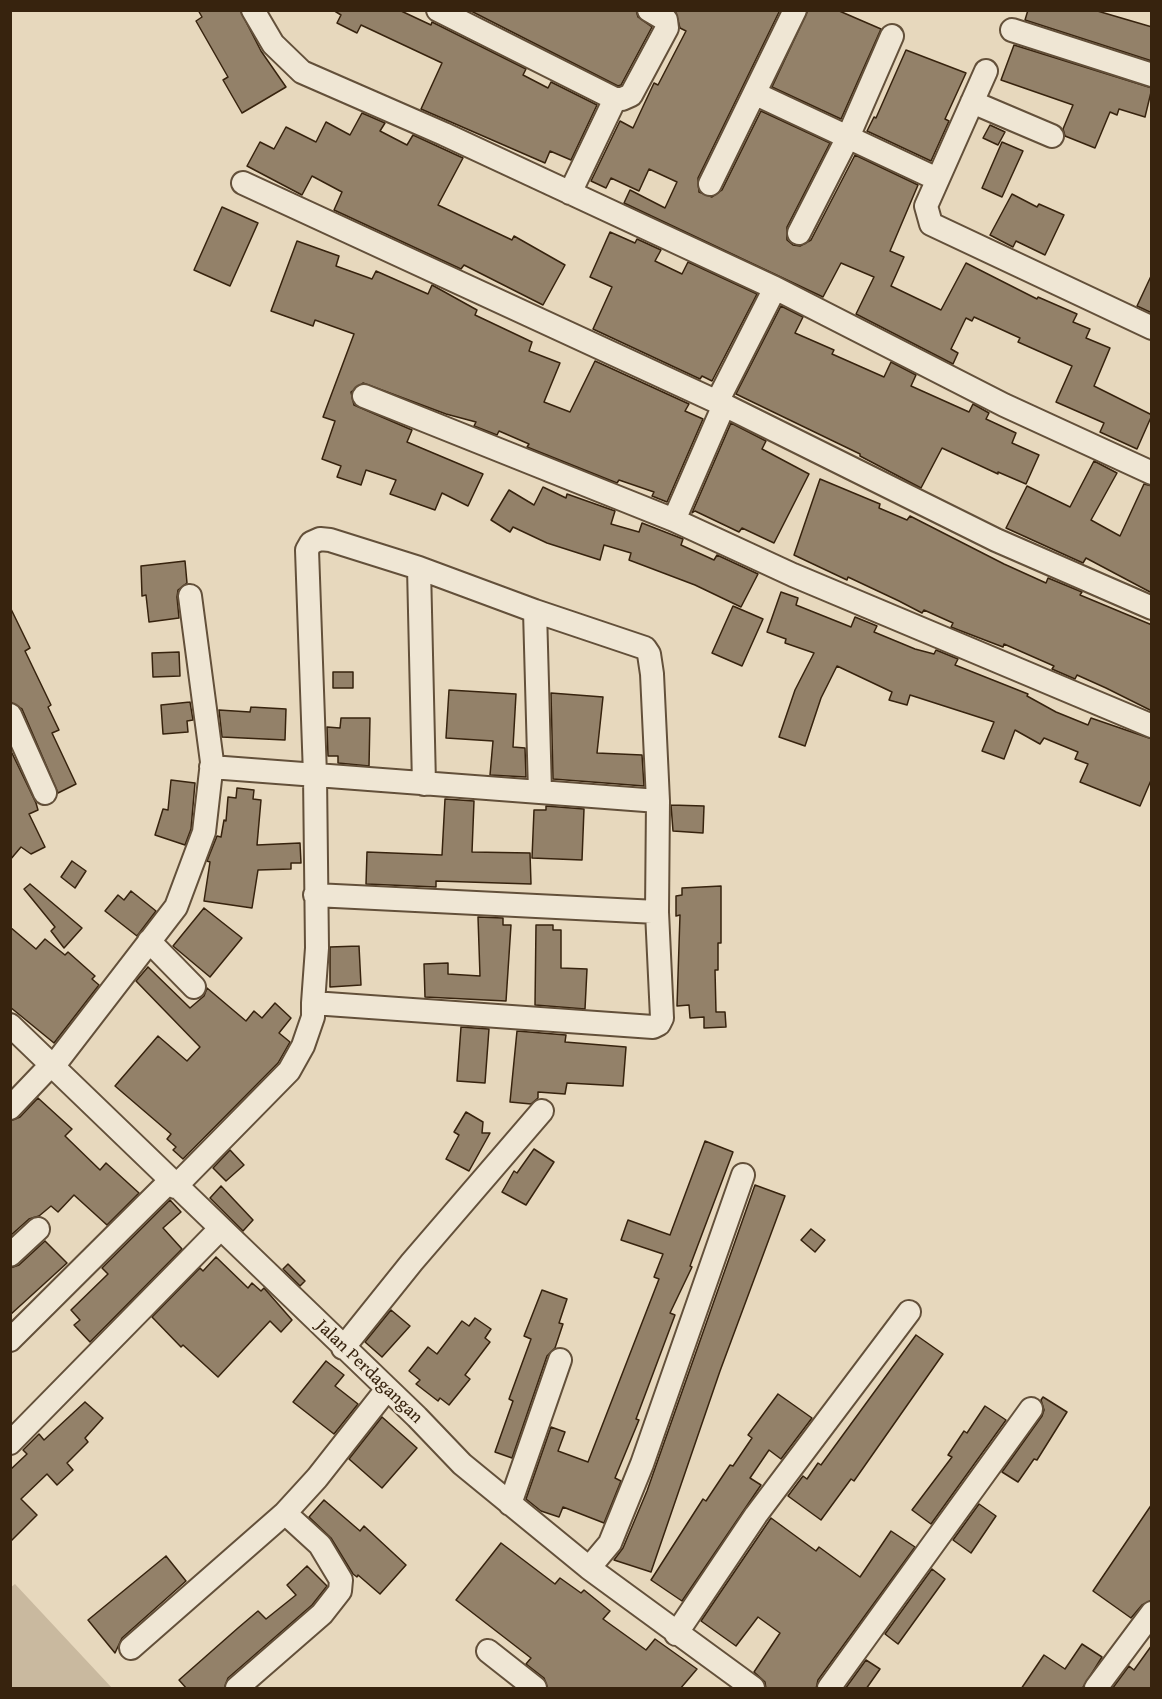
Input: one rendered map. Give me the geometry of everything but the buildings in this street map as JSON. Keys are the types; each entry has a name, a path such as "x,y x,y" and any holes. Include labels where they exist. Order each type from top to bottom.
{"street":[{"path":"254,10 273,44 302,72 775,288 1004,405 1152,473"},
{"path":"438,10 615,99 628,98 631,95 671,19"},
{"path":"649,10 666,20 671,19"},
{"path":"710,184 756,94 795,10"},
{"path":"1012,30 1152,75"},
{"path":"799,233 848,137 892,36"},
{"path":"986,71 926,206 928,218 935,226 1152,328"},
{"path":"756,94 937,179"},
{"path":"570,193 615,99"},
{"path":"972,102 1053,136"},
{"path":"243,183 721,403 996,540 1152,608"},
{"path":"674,520 721,403 775,288"},
{"path":"364,396 674,520 793,575 1152,726"},
{"path":"10,1340 289,1071 303,1046 313,1017 317,948 315,775 307,550 312,543 320,539 419,568 648,651 652,674 658,801 657,912 662,1017 656,1026 314,1003"},
{"path":"419,568 424,783"},
{"path":"10,1108 51,1067 176,907 204,832 211,767 190,596"},
{"path":"535,611 540,792"},
{"path":"10,715 45,793"},
{"path":"211,767 658,801"},
{"path":"315,895 657,912"},
{"path":"149,941 194,987"},
{"name":"Jalan Perdagangan","path":"10,1025 462,1464 589,1568 753,1689"},
{"path":"343,1348 412,1262 542,1111"},
{"path":"589,1568 610,1543 642,1464 743,1176"},
{"path":"10,1255 38,1229"},
{"path":"10,1443 220,1229"},
{"path":"676,1634 756,1515 909,1312"},
{"path":"510,1504 560,1360"},
{"path":"131,1648 285,1513 317,1478 387,1389"},
{"path":"829,1689 1030,1410"},
{"path":"237,1689 322,1614 340,1591 341,1580 320,1545 285,1513"},
{"path":"1096,1689 1152,1613"},
{"path":"488,1651 535,1689"}],"shaded area":[{"path":"15,1584 112,1688 11,1688 10,1588"}]}
